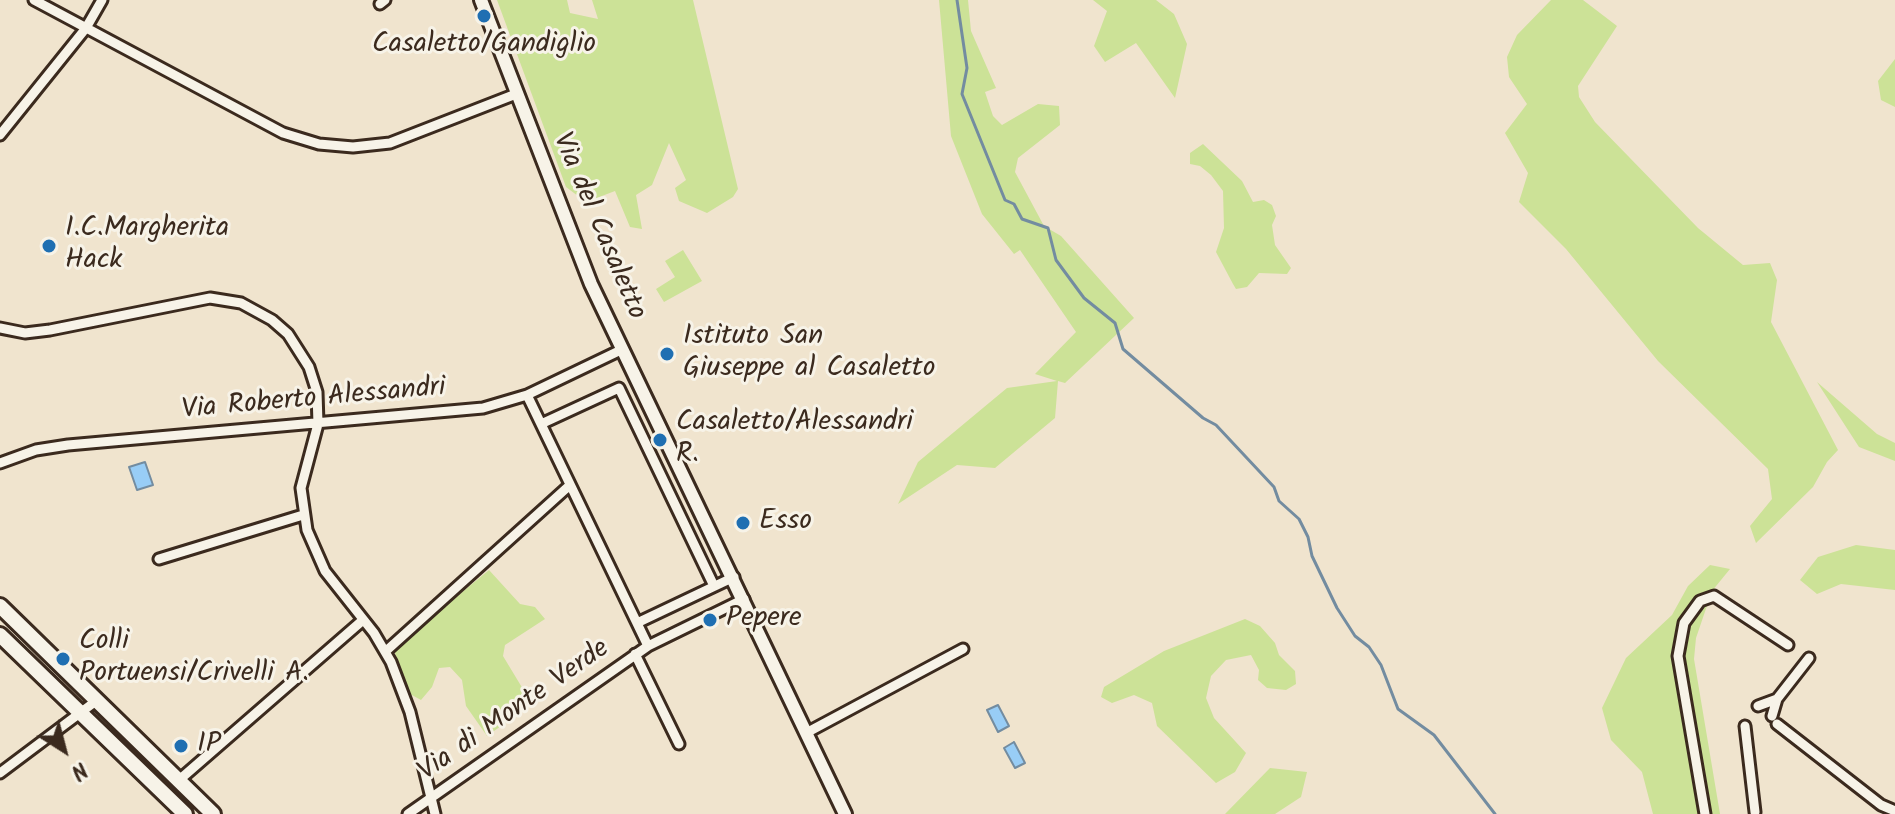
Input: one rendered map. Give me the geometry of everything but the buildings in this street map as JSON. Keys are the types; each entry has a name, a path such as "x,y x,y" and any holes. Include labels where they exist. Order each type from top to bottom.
{"main road":[{"path":"0,606 213,814"},
{"path":"0,635 185,814"}],"street":[{"path":"34,0 283,133 319,144 353,147 390,143 516,94"},
{"path":"0,135 86,28 102,0"},
{"name":"Via del Casaletto","path":"481,0 588,277 845,814"},
{"path":"0,328 41,332 194,299 235,301 272,320 294,342 315,384 318,424 302,481 303,515 317,558 386,651 410,712 435,814"},
{"name":"Via Roberto Alessandri","path":"0,463 36,450 68,445 483,408 527,395 623,349"},
{"path":"541,424 619,388 714,586"},
{"path":"527,395 648,646"},
{"path":"386,651 570,485"},
{"path":"159,559 303,515"},
{"path":"637,623 734,577"},
{"path":"1705,814 1678,656 1681,630 1700,601 1711,596 1720,598 1788,645"},
{"name":"Via di Monte Verde","path":"408,814 635,654 744,599"},
{"path":"178,781 363,620"},
{"path":"808,732 963,649"},
{"path":"635,654 679,744"},
{"path":"1758,706 1777,699 1809,658"},
{"path":"1777,699 1775,720 1884,807 1895,811"},
{"path":"0,773 82,715 96,701"},
{"path":"1745,726 1755,812"}],"green space":[{"path":"497,0 567,0 570,13 598,19 592,0 693,0 738,189 733,197 707,213 679,201 675,188 686,180 669,143 652,185 636,195 642,229 630,227 615,191 586,202 566,187"},
{"path":"939,0 968,0 971,31 996,88 985,92 993,116 1002,125 1038,104 1059,106 1060,125 1018,158 1015,172 1044,226 1061,236 1134,318 1065,383 1058,381 1055,418 995,468 957,465 898,504 918,462 1007,388 1057,381 1035,374 1076,332 1020,250 1014,254 982,214 951,136"},
{"path":"1093,0 1156,0 1174,14 1187,44 1175,98 1136,43 1105,62 1094,46 1107,11"},
{"path":"1551,0 1583,0 1617,26 1578,86 1579,97 1595,122 1698,228 1743,265 1770,263 1777,280 1771,322 1838,450 1813,487 1756,543 1750,526 1772,499 1768,469 1658,361 1566,249 1519,202 1528,173 1505,133 1527,104 1509,77 1507,57 1517,35"},
{"path":"1895,59 1895,107 1881,100 1878,81"},
{"path":"1203,144 1242,181 1253,202 1264,200 1272,205 1276,216 1272,225 1275,245 1291,268 1287,274 1259,273 1247,287 1236,289 1216,252 1224,228 1223,191 1200,166 1190,164 1190,153"},
{"path":"683,250 702,281 664,302 656,289 675,277 665,261"},
{"path":"1817,382 1877,434 1895,443 1895,461 1859,447"},
{"path":"1856,545 1895,550 1895,590 1841,584 1817,594 1800,580 1818,557"},
{"path":"1710,565 1730,569 1712,591 1696,638 1694,659 1720,814 1653,814 1642,772 1611,740 1602,708 1626,658 1672,615 1688,586"},
{"path":"489,570 520,604 535,607 545,619 505,645 503,656 532,704 487,736 466,706 462,680 450,667 439,668 432,687 421,700 410,694 395,653 398,645"},
{"path":"1245,619 1260,626 1275,643 1279,655 1295,671 1296,684 1286,690 1267,688 1258,680 1259,670 1251,655 1226,660 1211,676 1206,698 1214,718 1246,753 1235,772 1216,783 1157,726 1152,703 1134,695 1112,703 1101,697 1104,687 1164,651"},
{"path":"1270,768 1307,772 1301,797 1275,814 1225,814"}],"water":[{"path":"145,462 153,485 137,490 129,467"},
{"path":"998,705 1009,726 998,732 987,710"},
{"path":"1014,742 1025,763 1015,768 1004,748"}],"waterway":[{"path":"957,0 967,68 962,94 1005,200 1014,204 1022,219 1048,228 1056,260 1084,298 1115,323 1123,349 1203,418 1216,425 1274,487 1279,501 1299,519 1308,537 1312,556 1337,608 1355,636 1369,647 1381,665 1398,709 1434,735 1495,814"}],"place":[{"name":"Casaletto/Gandiglio","path":"484,16"},
{"name":"I.C.Margherita Hack","path":"49,246"},
{"name":"Istituto San Giuseppe al Casaletto","path":"667,354"},
{"name":"Casaletto/Alessandri R.","path":"660,440"},
{"name":"Esso","path":"743,523"},
{"name":"Pepere","path":"710,620"},
{"name":"Colli Portuensi/Crivelli A.","path":"63,659"},
{"name":"IP","path":"181,746"}]}
